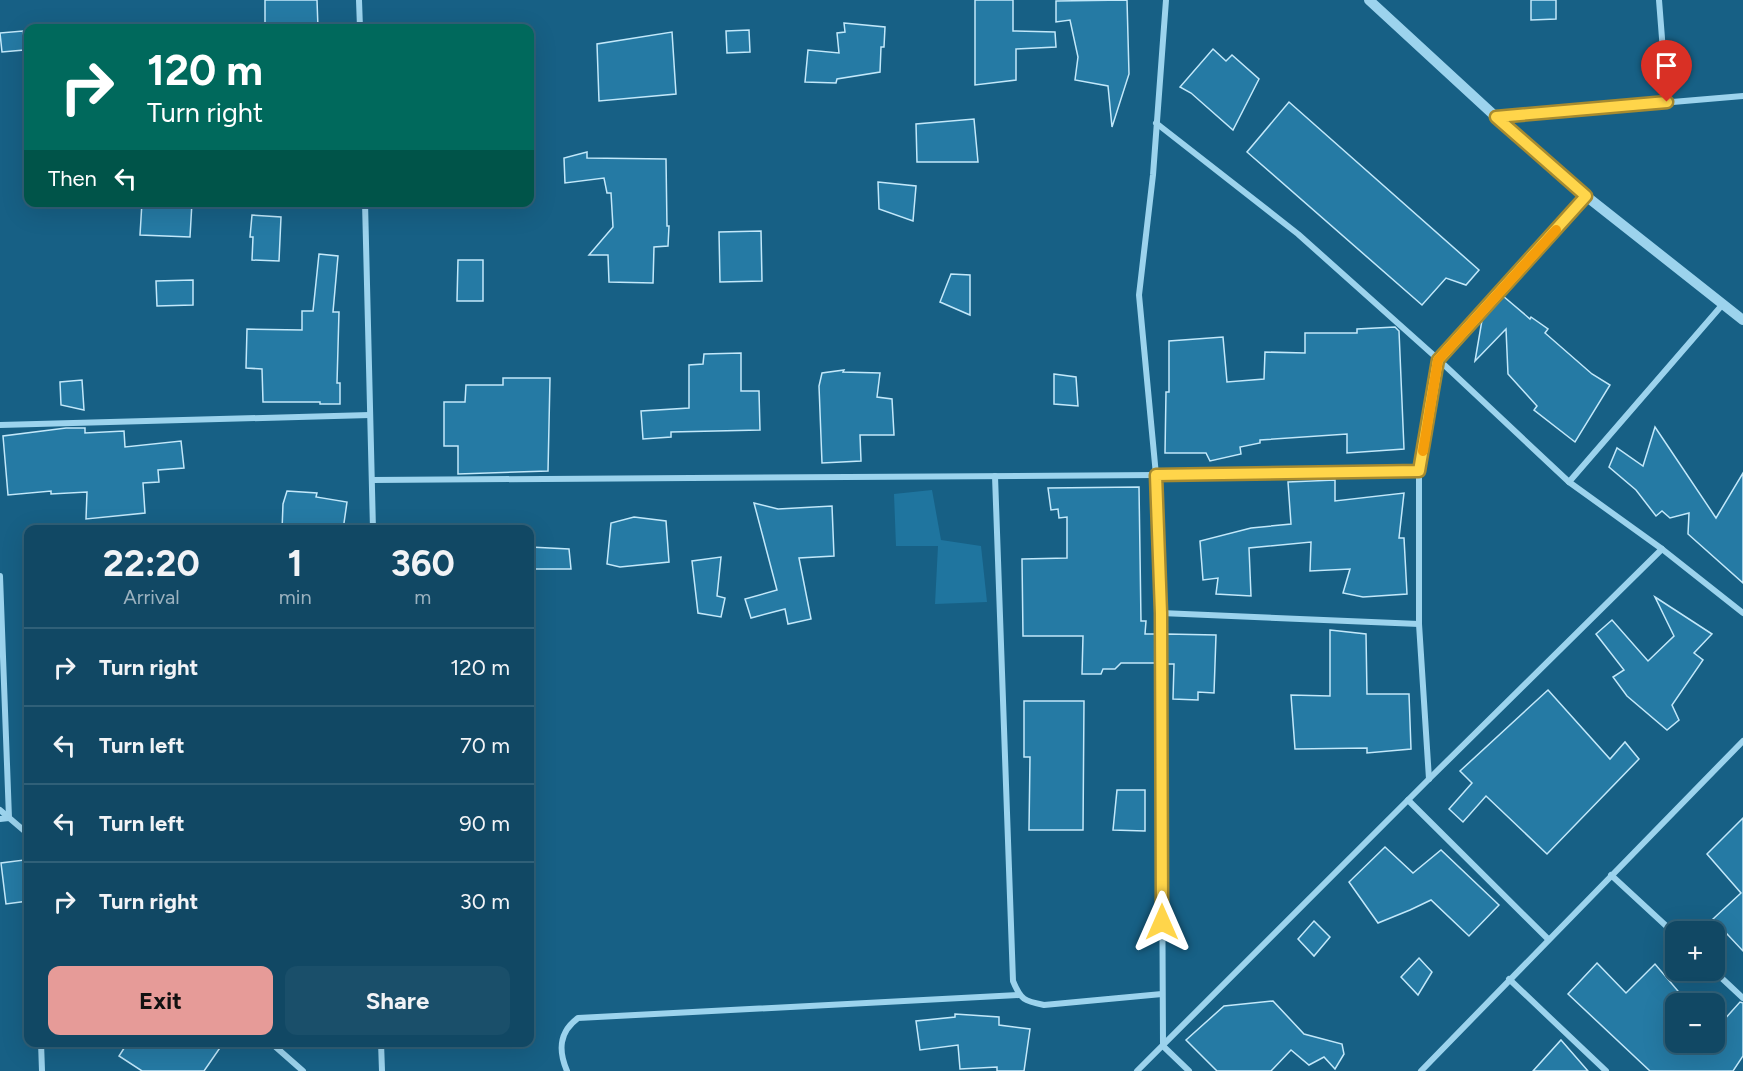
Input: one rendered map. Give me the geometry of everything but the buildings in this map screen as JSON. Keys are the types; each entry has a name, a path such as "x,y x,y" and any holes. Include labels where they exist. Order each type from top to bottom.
{"street":[{"path":"359,0 360,24"},
{"path":"1166,0 1153,175 1139,295 1156,475 1161,613 1163,1046 1189,1071"},
{"path":"1369,0 1586,196 1743,320"},
{"path":"1659,0 1667,102"},
{"path":"1496,117 1743,96"},
{"path":"1156,123 1298,234 1569,482 1662,549 1743,613"},
{"path":"1429,779 1419,624 1419,471 1438,360 1586,196"},
{"path":"364,207 373,525"},
{"path":"1569,482 1723,304"},
{"path":"0,425 370,415"},
{"path":"372,480 1419,471"},
{"path":"996,476 1013,981 1019,995 1028,1002 1044,1005 1162,994"},
{"path":"1137,1071 1662,549"},
{"path":"0,576 9,818"},
{"path":"1161,613 1419,624"},
{"path":"1421,1071 1743,741"},
{"path":"1408,800 1548,939"},
{"path":"0,810 24,831"},
{"path":"0,819 9,818"},
{"path":"1611,875 1665,925"},
{"path":"1509,979 1606,1071"},
{"path":"1724,981 1743,999"},
{"path":"567,1071 561,1057 562,1042 568,1025 578,1018 1019,995"},
{"path":"41,1047 42,1071"},
{"path":"276,1047 303,1071"},
{"path":"381,1047 382,1071"}],"shaded area":[{"path":"932,490 941,540 981,546 987,602 935,604 938,546 896,546 894,494"}],"slow traffic":[{"path":"1423,451 1438,360 1556,230"}],"route":[{"path":"1162,922 1161,613 1156,475 1419,471 1438,360 1586,196 1496,117 1667,102"}]}
